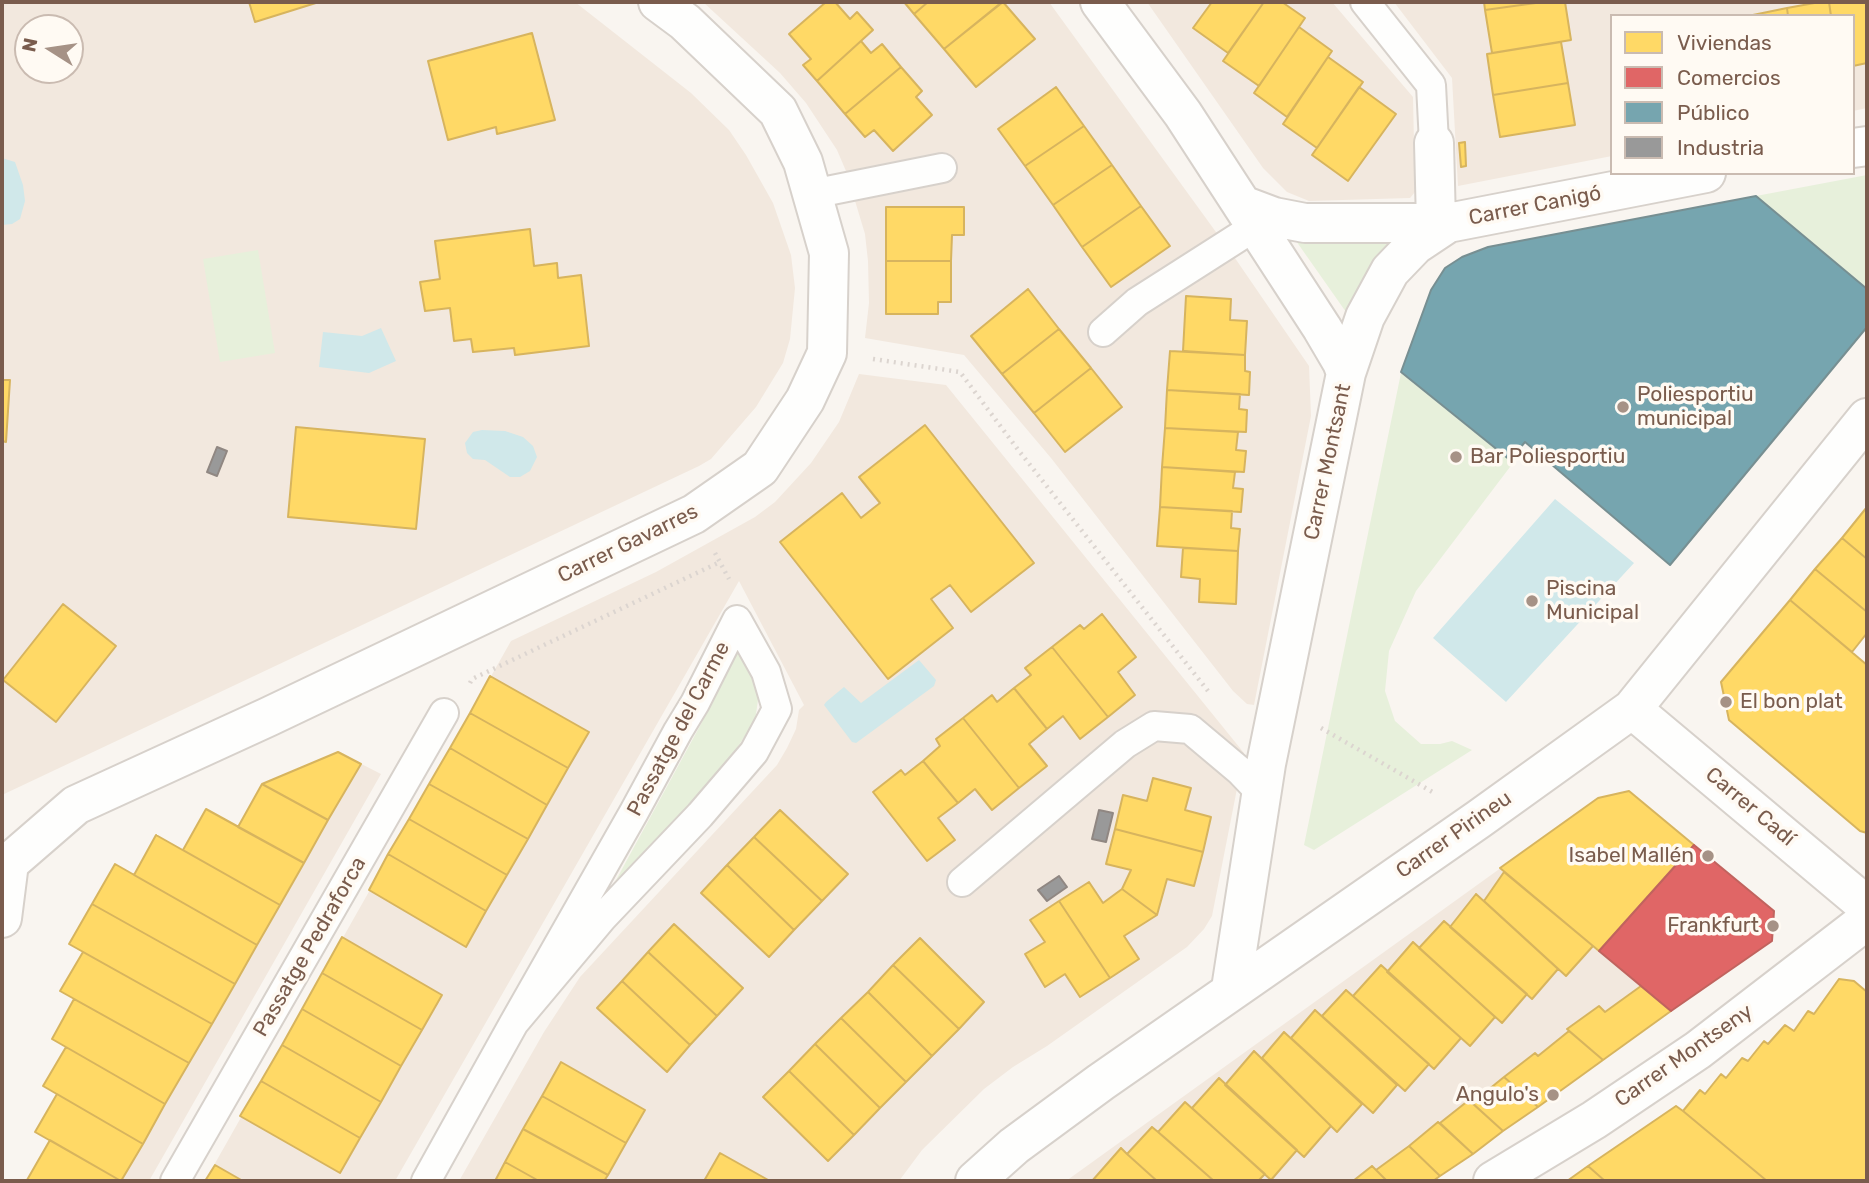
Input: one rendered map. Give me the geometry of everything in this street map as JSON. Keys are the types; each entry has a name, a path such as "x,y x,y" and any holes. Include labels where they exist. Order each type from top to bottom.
{"street":[{"name":"Carrer Gavarres","path":"5,863 76,805 268,717 694,514 761,468 805,400 827,352 829,253 803,162 778,111 685,22 658,2"},
{"name":"Carrer Montsant","path":"1100,2 1183,114 1322,328 1346,373 1261,793 1231,989"},
{"path":"1434,143 1442,223"},
{"name":"Carrer Canigó","path":"1249,215 1305,223 1442,223 1695,175"},
{"name":"Carrer Canigó","path":"1346,373 1365,317 1390,271 1415,245 1442,223"},
{"name":"Carrer Pirineu","path":"975,1181 1014,1146 1231,989 1479,819 1632,709 1867,418"},
{"name":"Carrer Cadí","path":"1632,709 1867,906"},
{"path":"2,918 5,863"},
{"name":"Carrer Montseny","path":"1493,1181 1594,1120 1698,1050 1867,920"}],"lane":[{"path":"1365,2 1431,85 1434,143"},
{"path":"812,194 942,169"},
{"path":"1103,332 1137,302 1249,215"},
{"name":"Passatge del Carme","path":"514,1023 603,917 700,815 754,752 776,709 766,671 737,620"},
{"name":"Passatge del Carme","path":"426,1181 695,703 737,620"},
{"name":"Passatge Pedraforca","path":"175,1181 444,713"},
{"path":"962,882 1125,744 1154,726 1190,729 1240,771 1261,793"}],"path":[{"path":"827,352 960,372 1215,699"},
{"path":"694,514 737,592 737,620"},
{"path":"444,713 472,679 720,562"},
{"path":"1321,728 1479,819"}],"shaded area":[{"path":"2,2 575,2 691,93 729,130 773,203 791,255 795,288 790,339 783,363 756,407 711,459 2,795"},
{"path":"703,2 1049,2 1237,261 1309,366 1311,416 1254,705 1247,704 1233,691 1051,458 964,355 865,338 869,303 865,234 837,150 806,103 780,73"},
{"path":"1147,2 1332,2 1413,97 1415,192 1410,198 1309,201 1287,192 1263,168"},
{"path":"1394,2 1867,2 1867,108 1855,111 1855,14 1610,14 1610,156 1458,186 1452,78"},
{"path":"859,374 946,385 1244,753 1212,916 1204,929 1187,947 984,1089 922,1150 899,1181 459,1181 544,1032 580,977 777,765 796,729 799,710 804,705 739,581 395,1181 205,1181 511,641 656,572 755,517 775,502 811,463 839,422"},
{"path":"338,752 381,774 149,1181 27,1180 50,1141 57,1095 43,1086 66,1047 52,1039 74,999 60,991 83,952 69,944 115,864 134,875 156,835 183,850 206,809 238,827 262,784"},
{"path":"1629,791 1774,911 1772,941 1671,1011 1641,986 1605,1012 1599,1006 1538,1056 1535,1053 1472,1103 1469,1100 1376,1170 1372,1166 1353,1181 1066,1181 1598,798"}],"green space":[{"path":"1867,175 1867,289 1756,196"},
{"path":"1294,238 1400,238 1365,281 1346,312"},
{"path":"258,250 275,353 220,362 203,259"},
{"path":"1401,373 1513,463 1416,591 1389,651 1385,691 1395,721 1421,744 1452,741 1472,750 1314,850 1304,845"},
{"path":"738,650 759,693 755,721 733,754 688,806 615,882 701,724"}],"water":[{"path":"2,158 15,162 25,201 20,219 12,224 2,225"},
{"path":"381,328 396,361 369,373 319,367 323,332 362,336"},
{"path":"505,431 523,437 533,446 537,457 530,471 520,477 510,477 485,460 473,459 467,453 465,443 473,432"},
{"name":"Piscina Municipal","path":"1555,499 1634,563 1506,702 1433,638"},
{"path":"919,660 936,680 934,686 856,743 852,742 824,705 826,702 844,687 861,703"}],"building: Viviendas":[{"path":"249,2 319,2 255,22"},
{"path":"826,2 835,2 850,19 857,12 873,30 817,81 803,65 811,59 789,34"},
{"path":"904,2 928,2 914,14"},
{"path":"928,2 1002,2 944,49 914,14"},
{"path":"1003,2 1035,39 976,87 944,49"},
{"path":"1212,2 1264,2 1228,53 1193,28"},
{"path":"1264,2 1282,2 1305,18 1259,86 1223,61"},
{"path":"1484,2 1543,2 1485,10"},
{"path":"1543,2 1565,2 1571,40 1492,53 1485,10"},
{"path":"1829,2 1831,14 1788,14 1787,8"},
{"path":"1829,2 1867,2 1867,63 1855,66 1855,14 1831,14"},
{"path":"1787,8 1788,14 1758,14"},
{"path":"1299,27 1332,51 1287,117 1254,93"},
{"path":"532,33 555,120 497,134 496,127 448,140 428,61"},
{"path":"861,41 871,53 882,44 901,67 845,114 817,81"},
{"path":"1561,42 1568,83 1493,95 1487,54"},
{"path":"1328,57 1363,82 1317,148 1283,124"},
{"path":"901,67 922,91 916,97 932,115 893,151 874,130 865,137 845,114"},
{"path":"1568,83 1575,125 1500,137 1493,95"},
{"path":"1056,87 1084,126 1025,166 998,129"},
{"path":"1359,87 1396,114 1348,181 1312,155"},
{"path":"1084,126 1112,165 1053,205 1025,166"},
{"path":"1465,142 1466,166 1461,167 1459,143"},
{"path":"1112,165 1141,206 1082,247 1053,205"},
{"path":"1141,206 1170,246 1111,287 1082,247"},
{"path":"886,207 964,207 964,235 952,235 951,261 886,261"},
{"path":"530,229 534,266 557,263 558,278 581,275 589,346 515,355 514,348 473,352 471,339 454,341 450,308 425,311 420,282 440,279 435,241"},
{"path":"886,261 951,261 951,302 938,302 938,314 886,314"},
{"path":"1028,289 1059,329 1002,374 971,336"},
{"path":"1186,296 1231,299 1230,320 1247,321 1245,355 1183,351"},
{"path":"1059,329 1091,368 1034,413 1002,374"},
{"path":"1170,351 1245,355 1245,371 1250,372 1249,395 1167,390"},
{"path":"1091,368 1122,407 1065,452 1034,413"},
{"path":"2,380 10,380 6,442 2,441"},
{"path":"1167,390 1240,394 1239,409 1247,410 1246,432 1165,428"},
{"path":"925,425 1034,563 971,612 950,585 931,599 953,628 888,679 780,542 842,493 861,518 880,503 859,477"},
{"path":"296,427 425,439 416,529 288,517"},
{"path":"1165,428 1238,432 1236,450 1246,451 1244,472 1162,467"},
{"path":"1162,467 1235,472 1233,488 1243,489 1241,512 1160,507"},
{"path":"1160,507 1232,511 1231,528 1240,529 1238,551 1157,546"},
{"path":"1867,507 1867,559 1842,538"},
{"path":"1842,538 1867,559 1867,612 1815,569"},
{"path":"1183,548 1238,551 1236,604 1199,602 1200,579 1181,577"},
{"path":"1815,569 1867,612 1867,633 1852,652 1790,600"},
{"path":"1790,600 1867,665 1867,833 1860,831 1729,720 1721,682"},
{"path":"63,604 116,646 56,722 3,680"},
{"path":"1102,614 1136,657 1118,672 1135,695 1108,717 1052,647 1080,625 1084,629"},
{"path":"1052,647 1108,717 1080,739 1063,716 1047,729 1014,688 1031,675 1025,668"},
{"path":"490,676 589,732 568,768 470,713"},
{"path":"1014,688 1047,729 1029,744 1047,766 1019,788 963,718 992,695 997,702"},
{"path":"470,713 568,768 547,805 450,748"},
{"path":"963,718 1019,788 992,810 975,789 958,803 923,761 940,746 936,739"},
{"path":"450,748 547,805 528,839 429,784"},
{"path":"338,752 361,764 328,820 262,784"},
{"path":"923,761 958,803 938,818 955,840 927,861 873,792 901,770 905,775"},
{"path":"1153,778 1191,788 1185,810 1211,817 1203,852 1115,829 1123,795 1147,801"},
{"path":"262,784 328,820 304,863 238,827"},
{"path":"429,784 528,839 507,875 409,819"},
{"path":"1629,791 1694,845 1599,951 1500,868 1598,798"},
{"path":"206,809 304,863 280,905 183,850"},
{"path":"780,810 848,874 822,901 754,837"},
{"path":"409,819 507,875 486,911 388,854"},
{"path":"1115,829 1203,852 1194,886 1167,879 1157,915 1122,889 1131,870 1106,864"},
{"path":"156,835 280,905 257,945 134,875"},
{"path":"754,837 822,901 794,930 727,865"},
{"path":"388,854 486,911 466,947 369,890"},
{"path":"115,864 257,945 235,984 92,904"},
{"path":"727,865 794,930 769,957 701,893"},
{"path":"1504,872 1593,946 1566,976 1484,901"},
{"path":"1089,882 1103,903 1122,889 1157,915 1124,936 1139,959 1110,978 1059,901"},
{"path":"1476,894 1558,969 1532,999 1450,927"},
{"path":"1059,901 1110,978 1080,997 1065,974 1045,987 1025,954 1045,942 1030,920"},
{"path":"92,904 235,984 212,1024 69,944"},
{"path":"1444,921 1527,994 1502,1023 1419,948"},
{"path":"674,924 743,988 717,1016 648,952"},
{"path":"342,937 442,995 422,1030 322,973"},
{"path":"920,938 984,1002 959,1029 893,965"},
{"path":"1413,942 1495,1017 1470,1046 1387,972"},
{"path":"83,952 212,1024 189,1063 60,991"},
{"path":"648,952 717,1016 690,1045 622,981"},
{"path":"893,965 959,1029 932,1056 868,992"},
{"path":"1381,965 1461,1038 1434,1069 1353,996"},
{"path":"322,973 422,1030 401,1066 302,1009"},
{"path":"1839,979 1854,981 1867,992 1867,1181 1767,1181 1683,1111 1700,1090 1705,1094 1721,1074 1726,1078 1742,1058 1748,1061 1764,1041 1768,1044 1785,1025 1794,1031 1808,1011 1814,1014"},
{"path":"622,981 690,1045 667,1072 597,1008"},
{"path":"1641,986 1671,1011 1603,1060 1567,1029 1599,1006 1605,1012"},
{"path":"1346,990 1429,1064 1405,1091 1322,1016"},
{"path":"868,992 932,1056 906,1082 841,1018"},
{"path":"74,999 189,1063 165,1104 52,1039"},
{"path":"302,1009 401,1066 381,1102 282,1045"},
{"path":"1315,1010 1397,1085 1373,1113 1291,1038"},
{"path":"841,1018 906,1082 880,1108 815,1044"},
{"path":"1569,1031 1603,1060 1538,1107 1504,1077 1535,1053 1538,1056"},
{"path":"1284,1032 1362,1104 1337,1132 1262,1058"},
{"path":"815,1044 880,1108 854,1135 789,1071"},
{"path":"282,1045 381,1102 360,1138 261,1081"},
{"path":"66,1047 165,1104 143,1144 43,1086"},
{"path":"1254,1051 1331,1126 1304,1157 1225,1085"},
{"path":"561,1062 645,1110 626,1143 542,1096"},
{"path":"789,1071 854,1135 828,1161 763,1097"},
{"path":"1504,1077 1538,1107 1503,1131 1472,1103"},
{"path":"1219,1078 1297,1150 1271,1180 1192,1108"},
{"path":"261,1081 360,1138 340,1173 240,1116"},
{"path":"57,1094 143,1144 121,1181 35,1132"},
{"path":"542,1096 626,1143 608,1175 523,1129"},
{"path":"1469,1100 1503,1131 1473,1154 1440,1123"},
{"path":"1185,1102 1265,1174 1258,1181 1214,1181 1158,1132"},
{"path":"1676,1106 1767,1181 1605,1181 1588,1166"},
{"path":"1438,1122 1473,1154 1440,1176 1409,1146"},
{"path":"1152,1127 1214,1181 1157,1181 1127,1154"},
{"path":"523,1129 608,1175 604,1181 539,1181 505,1162"},
{"path":"50,1140 121,1181 27,1180"},
{"path":"1409,1146 1440,1176 1433,1181 1387,1181 1376,1170"},
{"path":"1121,1148 1127,1154 1157,1181 1092,1181"},
{"path":"720,1153 770,1181 704,1181"},
{"path":"505,1162 539,1181 495,1181"},
{"path":"215,1165 243,1181 205,1181"},
{"path":"1372,1166 1387,1181 1353,1181"},
{"path":"1588,1166 1605,1181 1567,1181"}],"building: Comercios":[{"path":"1694,845 1774,911 1772,941 1671,1011 1599,951"}],"building: Público":[{"name":"Poliesportiu municipal","path":"1756,196 1867,289 1867,327 1670,565 1525,442 1510,460 1401,372 1431,290 1445,268 1462,257 1488,247"}],"building: Industria":[{"path":"217,447 227,451 217,476 207,472"},
{"path":"1099,810 1113,813 1106,842 1092,839"},
{"path":"1059,876 1067,887 1047,901 1038,890"}],"place":[{"name":"Poliesportiu municipal","path":"1623,407"},
{"name":"Bar Poliesportiu","path":"1456,457"},
{"name":"Piscina Municipal","path":"1532,601"},
{"name":"El bon plat","path":"1726,702"},
{"name":"Isabel Mallén","path":"1708,856"},
{"name":"Frankfurt","path":"1773,926"},
{"name":"Angulo's","path":"1553,1095"}]}
